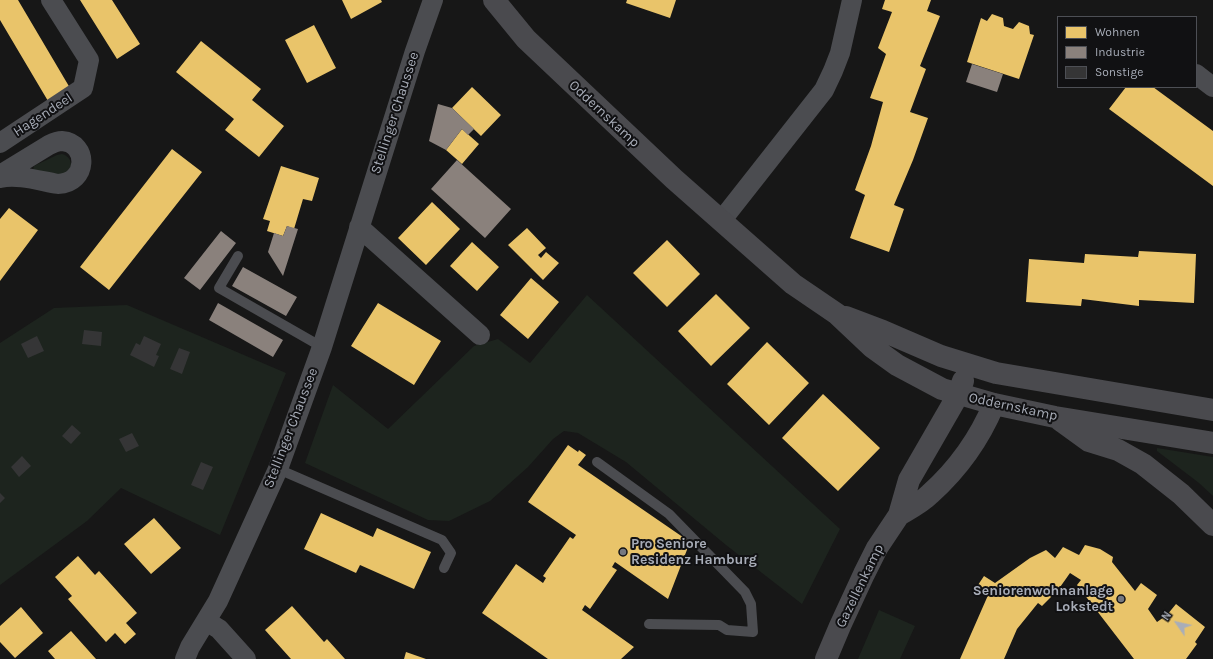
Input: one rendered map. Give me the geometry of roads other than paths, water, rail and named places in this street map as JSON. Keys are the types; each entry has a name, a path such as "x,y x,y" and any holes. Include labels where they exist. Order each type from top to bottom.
{"main road":[{"name":"Oddernskamp","path":"494,0 526,39 619,128 721,221 793,284 837,314 872,346 897,365 942,389 958,395 994,404 1055,417 1213,443"},
{"name":"Oddernskamp","path":"837,314 883,331 941,356 996,373 1213,410"},
{"name":"Gazellenkamp","path":"826,659 877,548 899,516 909,480 958,395 969,365"},
{"path":"969,365 994,404"},
{"name":"Gazellenkamp","path":"899,516 929,495 960,462 984,426 994,404"},
{"path":"1055,417 1089,441 1118,450 1143,464 1182,494 1213,525"}],"street":[{"name":"Hagendeel","path":"0,143 83,88 89,60 51,0"},
{"name":"Stellinger Chaussee","path":"185,659 190,647 218,600 278,469 322,347 417,44 433,0"},
{"path":"721,221 824,90 840,53 852,0"},
{"path":"1197,75 1213,87"},
{"path":"0,175 49,145 58,142 66,142 74,147 82,162 78,175 70,182 64,184 13,177 0,178"},
{"path":"359,227 480,335"},
{"path":"206,621 219,629 246,659"}],"lane":[{"path":"238,256 219,288 322,347"},
{"path":"597,462 669,514 745,592 751,604 753,632 727,630 719,625 649,624"},
{"path":"278,469 442,540 451,553 444,568"}],"place":[{"name":"Pro Seniore Residenz Hamburg","path":"623,552"},
{"name":"Seniorenwohnanlage Lokstedt","path":"1121,599"}]}
